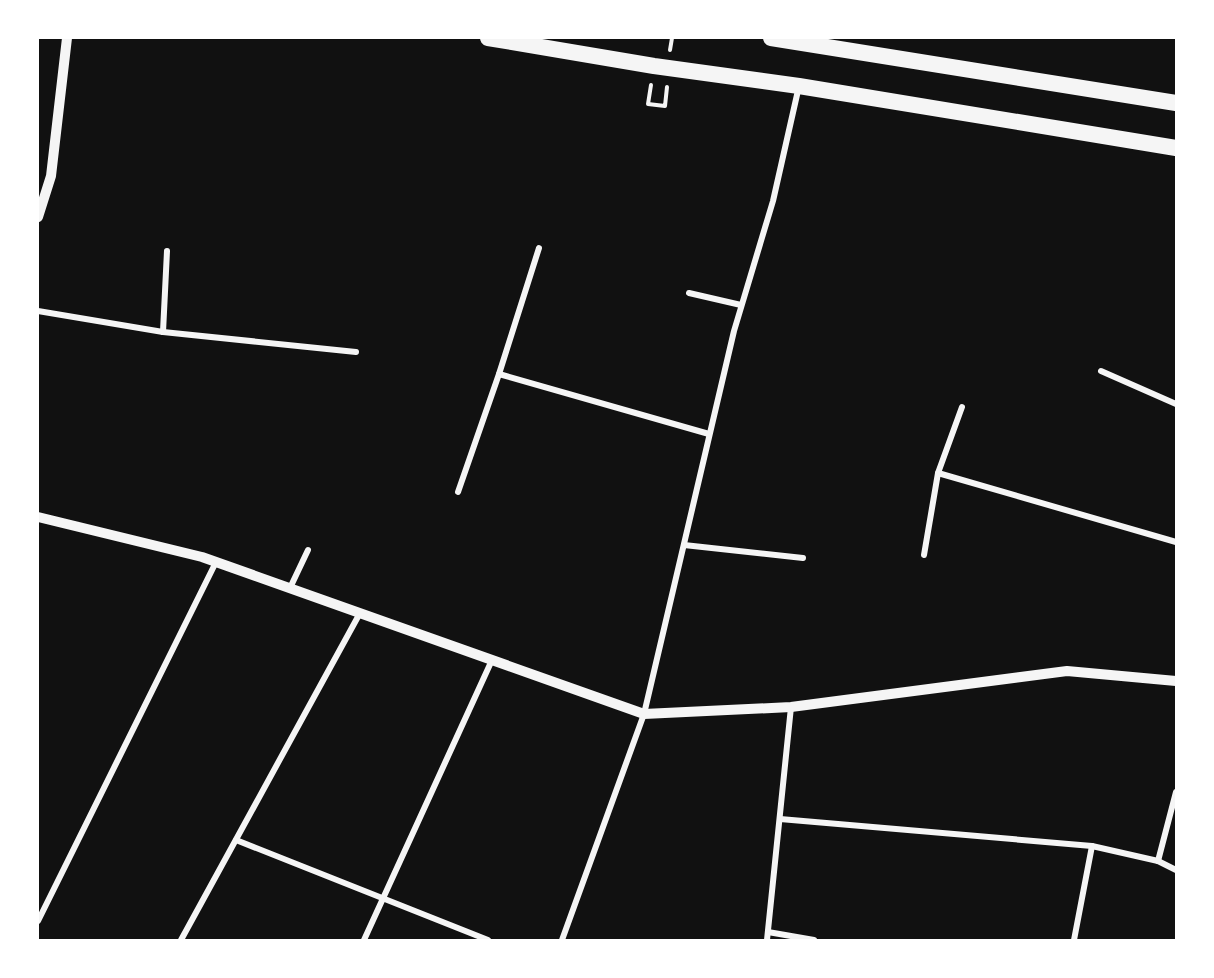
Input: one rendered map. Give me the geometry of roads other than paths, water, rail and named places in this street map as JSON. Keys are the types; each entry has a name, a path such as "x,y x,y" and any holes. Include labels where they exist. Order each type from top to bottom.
{"highway":[{"path":"488,38 1176,148"},
{"path":"774,38 1176,103"}],"street":[{"path":"38,217 51,176 67,38"},
{"path":"562,940 644,714 709,434 741,305 773,201 799,86"},
{"path":"458,492 539,248"},
{"path":"163,332 167,251"},
{"path":"689,293 741,305"},
{"path":"38,311 163,332 356,352"},
{"path":"1101,371 1176,404"},
{"path":"499,374 709,434"},
{"path":"924,555 938,473 962,407"},
{"path":"938,473 1176,542"},
{"path":"38,518 216,562 644,714 791,707 1067,670 1176,681"},
{"path":"684,545 803,558"},
{"path":"290,588 308,550"},
{"path":"38,921 216,562"},
{"path":"181,940 360,613"},
{"path":"364,940 492,660"},
{"path":"767,940 791,707"},
{"path":"1158,861 1176,792"},
{"path":"780,819 1092,846 1158,861 1176,870"},
{"path":"236,840 488,940"},
{"path":"1074,940 1092,846"},
{"path":"768,932 814,940"}]}
